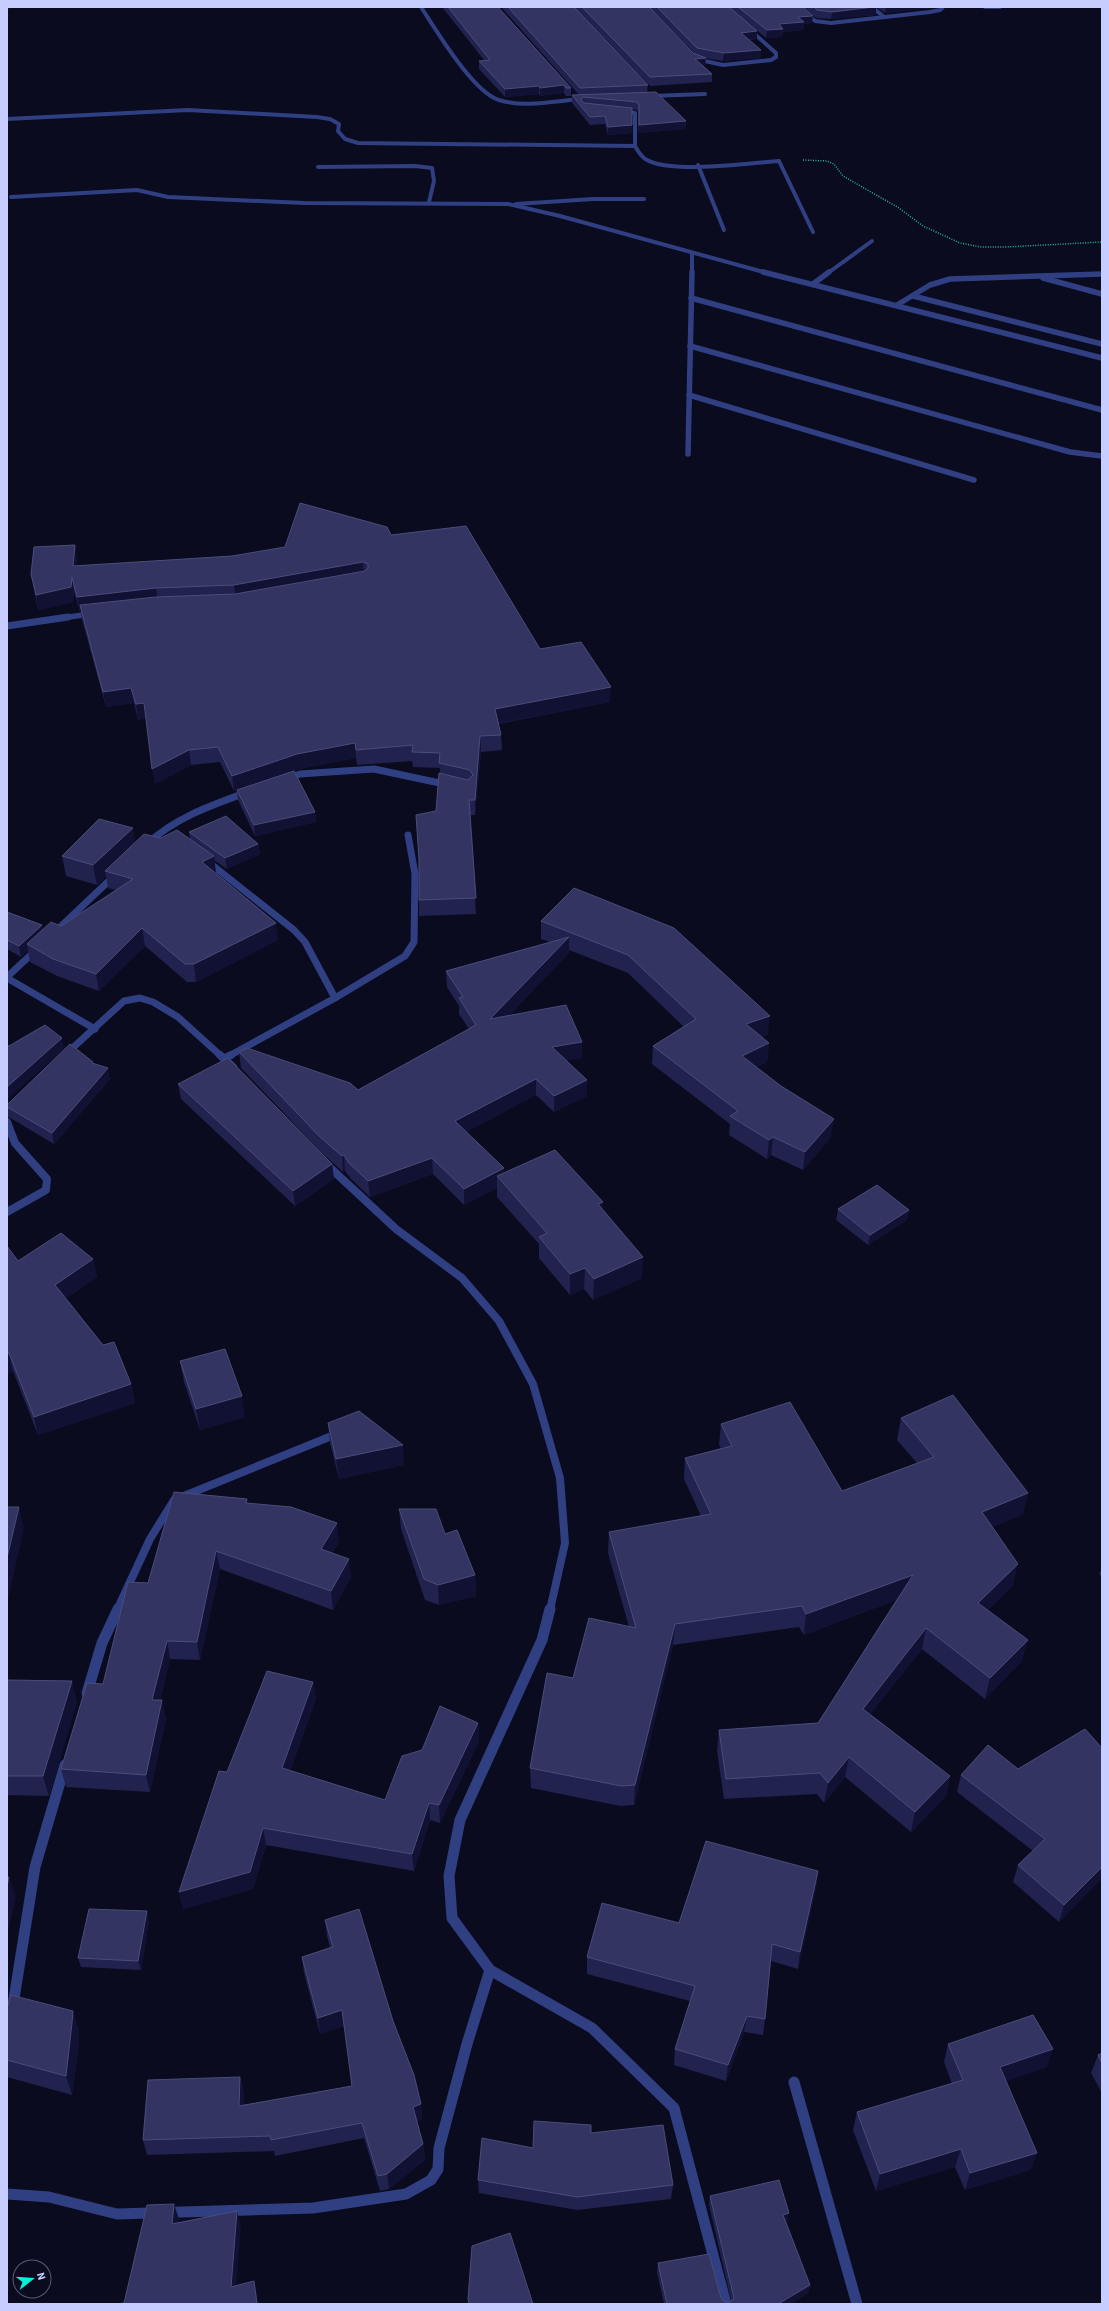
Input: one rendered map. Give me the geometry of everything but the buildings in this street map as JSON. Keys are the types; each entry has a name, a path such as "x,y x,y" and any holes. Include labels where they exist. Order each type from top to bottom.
{"street":[{"path":"421,7 474,81 497,100 516,102 586,99"},
{"path":"799,7 815,21 825,23 930,12 940,10 943,7"},
{"path":"872,7 884,17"},
{"path":"985,7 1000,7"},
{"path":"690,53 705,64 719,66 771,60 776,57 776,53 746,26"},
{"path":"650,90 656,96"},
{"path":"573,93 578,99"},
{"path":"648,96 705,94"},
{"path":"7,119 188,110 317,117 339,124 338,131 345,139 358,143 635,146"},
{"path":"614,110 635,113 635,146 642,157 651,162 698,165 779,161 813,232"},
{"path":"698,165 724,230"},
{"path":"318,167 415,166 432,168 434,181 429,202"},
{"path":"8,203 9,195 137,190 168,197 304,203 429,202 508,204 593,199 644,199"},
{"path":"508,204 692,253 1102,358"},
{"path":"813,284 872,241"},
{"path":"688,454 692,253"},
{"path":"897,305 930,285 950,279 1102,274"},
{"path":"1034,276 1102,294"},
{"path":"913,296 1102,344"},
{"path":"691,298 1102,410"},
{"path":"690,346 1070,452 1102,456"},
{"path":"689,395 974,480"},
{"path":"7,626 101,613"},
{"path":"278,781 300,774 374,769 455,786"},
{"path":"140,851 166,831 206,808 255,788"},
{"path":"225,1058 335,998 405,956 414,942 415,874 408,836"},
{"path":"200,856 232,879 294,930 305,942 335,998"},
{"path":"51,936 118,872"},
{"path":"40,946 7,978 95,1029"},
{"path":"60,1059 95,1029 124,1001 132,998 142,998 177,1016 225,1058 241,1076"},
{"path":"7,1122 15,1143 47,1179 48,1185 46,1190 7,1212"},
{"path":"318,1157 396,1229 462,1278 499,1322 533,1384 560,1478 565,1543 542,1640 460,1820 449,1876 452,1918 490,1970 592,2028 647,2079 674,2108 726,2304"},
{"path":"84,1703 102,1643 150,1539 174,1500 202,1487 345,1431"},
{"path":"10,2015 35,1867 68,1755"},
{"path":"7,2194 49,2197 117,2214 313,2208 406,2194 431,2180 438,2169 439,2148 467,2044 490,1970"},
{"path":"794,2082 857,2304"}],"path":[{"path":"779,161 827,161 834,164 843,176 899,208 923,226 960,243 981,247 1006,247 1102,242"}]}
